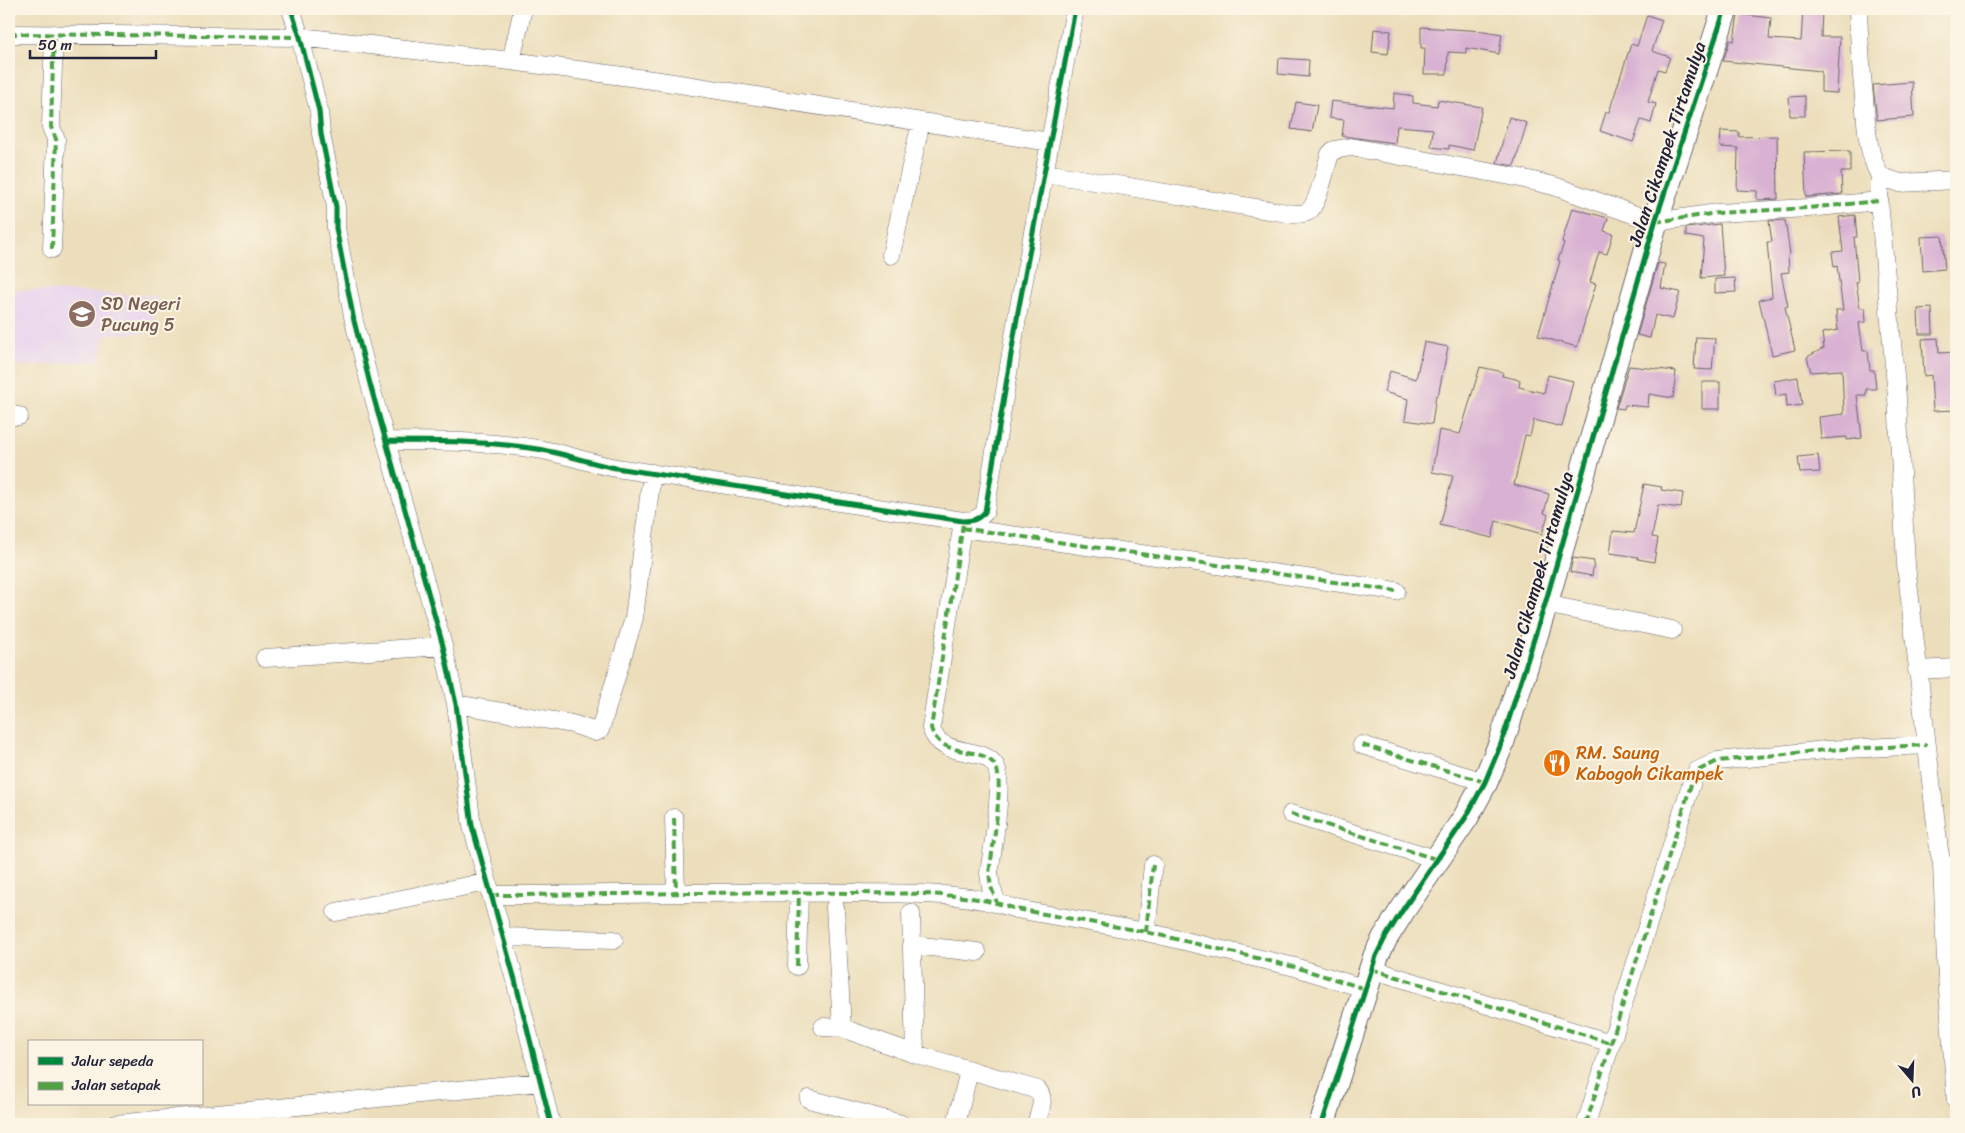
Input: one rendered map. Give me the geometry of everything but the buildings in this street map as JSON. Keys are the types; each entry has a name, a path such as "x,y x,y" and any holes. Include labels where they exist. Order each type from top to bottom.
{"street":[{"path":"291,9 319,111 321,134 336,207 336,228 354,321 443,646 456,704 472,826 503,937 551,1124"},
{"path":"511,61 522,9"},
{"path":"963,525 979,518 985,512 1018,312 1075,9"},
{"name":"Jalan Cikampek Tirtamulya","path":"1322,1124 1369,979 1385,938 1466,817 1485,782 1511,715 1545,604 1655,222 1725,9"},
{"path":"1858,9 1866,118 1872,156 1880,176 1878,201 1897,397 1906,564 1917,670 1935,827 1949,865 1946,962 1956,1100"},
{"path":"9,34 300,37 511,61 660,81 1050,142"},
{"path":"52,249 56,140 51,127 54,34"},
{"path":"891,255 921,122"},
{"path":"1045,172 1301,214 1309,211 1315,203 1330,154 1334,150 1351,148 1444,163 1554,186 1655,222 1718,213 1808,208 1878,201"},
{"path":"1880,176 1900,183 1956,180"},
{"path":"386,441 469,442 539,449 594,464 963,525 1396,591"},
{"path":"456,704 572,724 596,732 600,730 634,618 652,473"},
{"path":"963,525 931,728 934,736 943,746 986,757 996,766 999,783 990,873 991,887 997,903"},
{"path":"1545,604 1672,630"},
{"path":"265,658 443,646"},
{"path":"1917,670 1956,668"},
{"path":"1586,1124 1693,778 1697,771 1718,761 1825,750 1927,745"},
{"path":"1362,746 1485,782"},
{"path":"1291,814 1438,860"},
{"path":"674,818 676,893"},
{"path":"1146,932 1154,865"},
{"path":"336,912 489,889 676,893 936,894 997,903 1016,909 1146,932 1295,967 1369,979 1611,1043"},
{"path":"797,966 799,892"},
{"path":"835,907 842,1028"},
{"path":"911,913 915,1054"},
{"path":"503,937 614,940"},
{"path":"912,945 977,952"},
{"path":"823,1028 842,1028 915,1054 1038,1090 1042,1096 1042,1102 1036,1124"},
{"path":"956,1124 970,1071"},
{"path":"116,1124 540,1082"},
{"path":"810,1099 901,1124"}],"shaded area":[{"name":"SD Negeri Pucung 5","path":"9,289 157,296 154,333 105,334 100,361 9,367"}],"marked path":[{"path":"9,34 300,37"},
{"path":"52,249 56,139 51,127 54,34"},
{"path":"1655,222 1718,213 1808,208 1879,201"},
{"path":"963,524 931,728 936,738 944,745 953,749 982,755 996,767 999,787 995,835 989,873 991,887 997,903"},
{"path":"962,528 1396,591"},
{"path":"1362,745 1485,782"},
{"path":"1586,1124 1693,778 1697,771 1718,761 1825,750 1927,745"},
{"path":"1291,814 1439,860"},
{"path":"674,818 676,893"},
{"path":"1146,932 1153,865"},
{"path":"797,966 799,892"},
{"path":"491,895 809,893 957,896 997,903 1016,909 1146,932 1295,967 1366,989"},
{"path":"1371,969 1611,1043"}],"cycle path":[{"path":"291,9 319,111 321,134 336,207 336,228 354,321 443,646 456,704 472,826 515,980 551,1124"},
{"path":"386,441 462,442 518,446 616,468 963,521 978,518 985,512 1018,312 1075,9"},
{"path":"1322,1124 1376,956 1402,911 1466,817 1485,782 1501,744 1545,604 1655,222 1725,9"}],"place":[{"name":"SD Negeri Pucung 5","path":"82,314"},
{"name":"RM. Saung Kabogoh Cikampek","path":"1557,763"}]}
